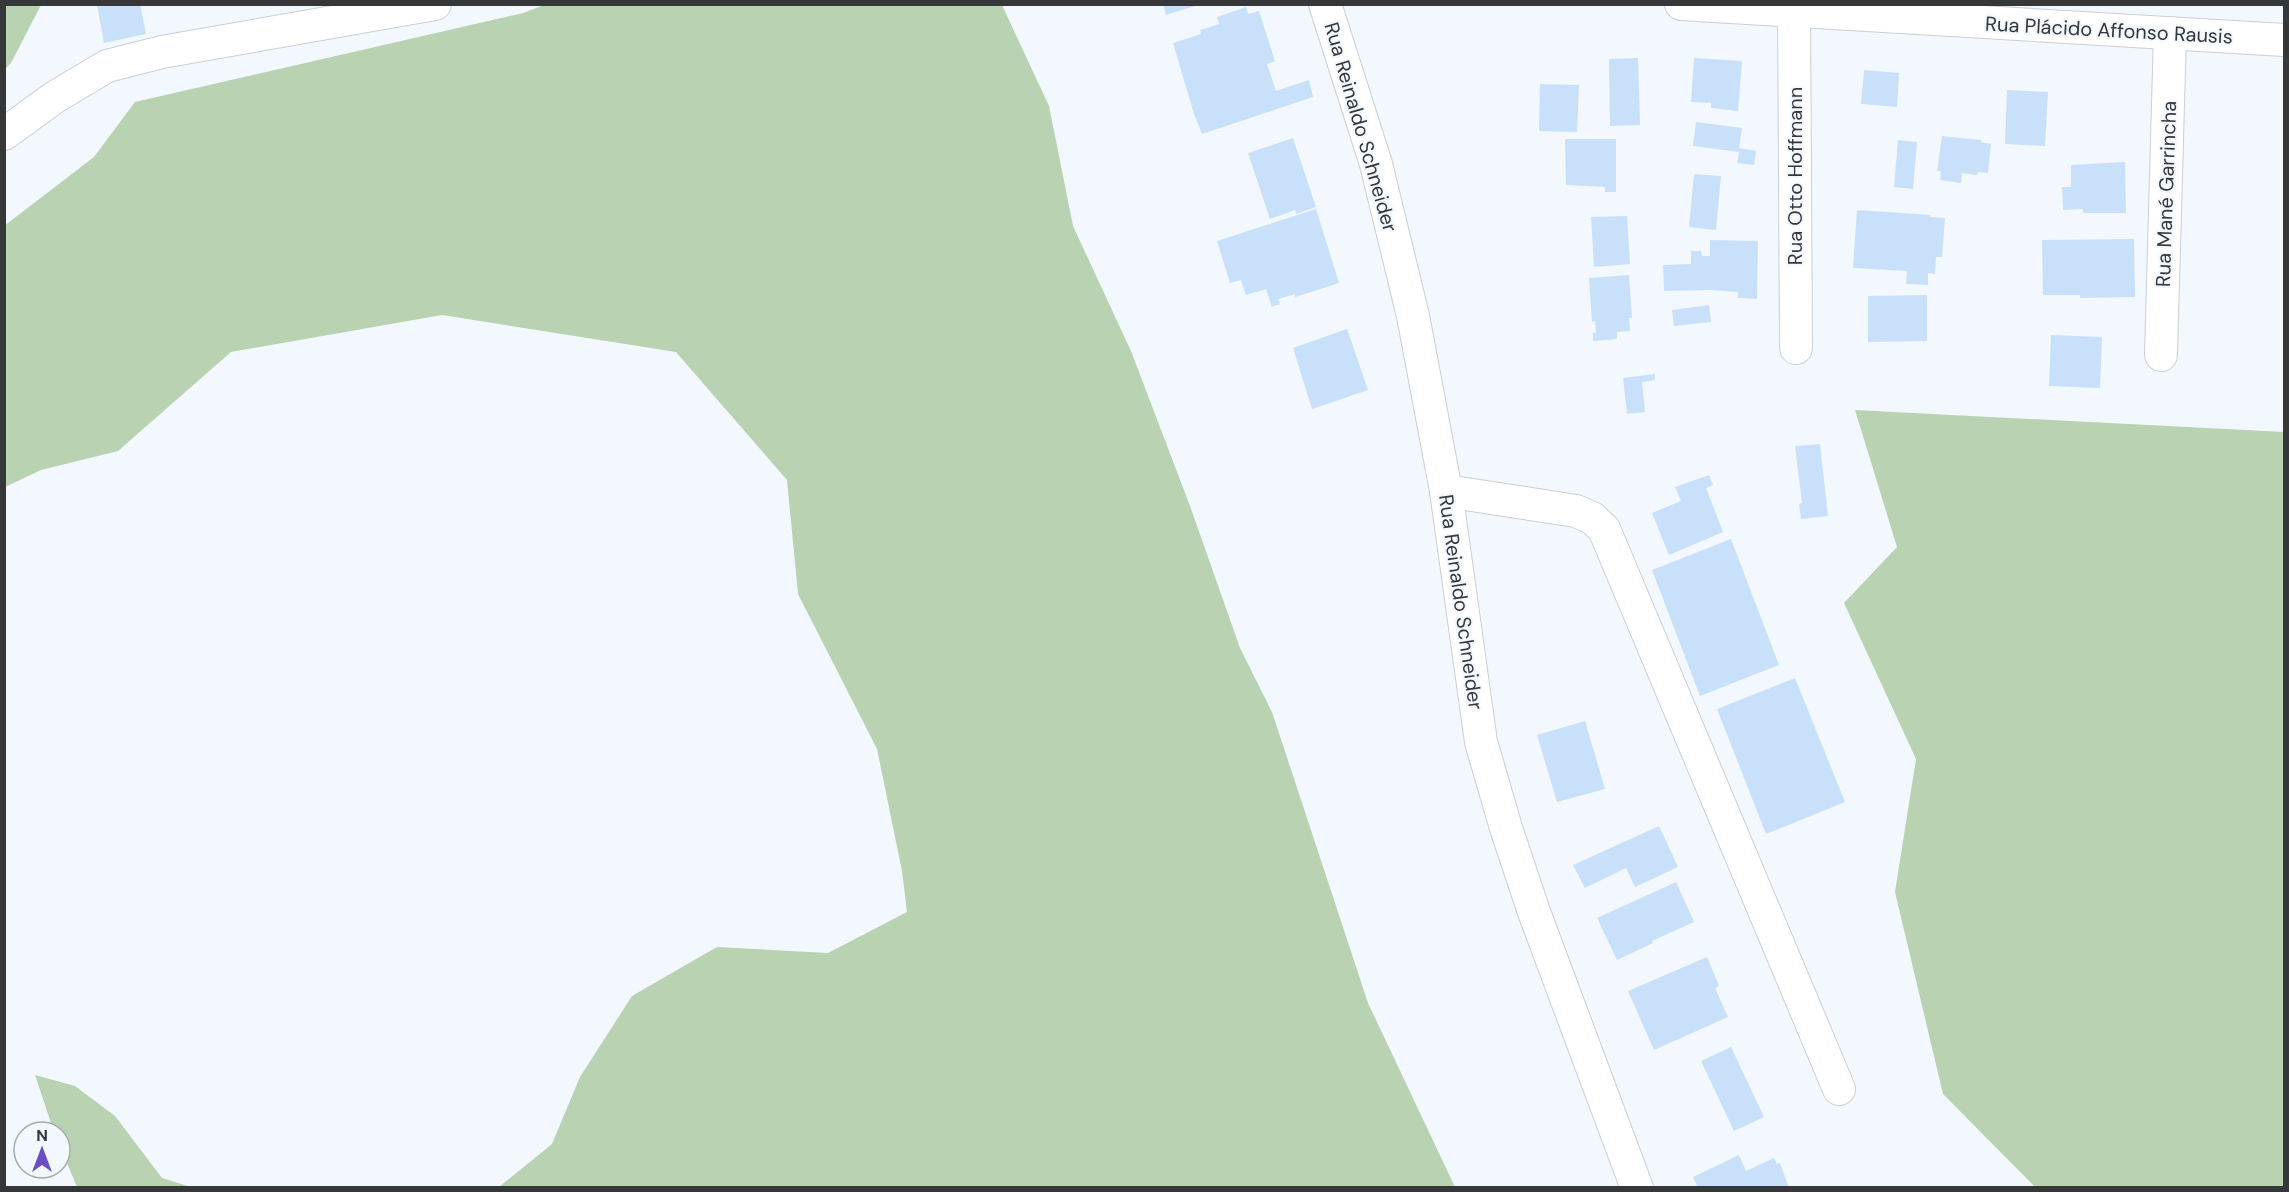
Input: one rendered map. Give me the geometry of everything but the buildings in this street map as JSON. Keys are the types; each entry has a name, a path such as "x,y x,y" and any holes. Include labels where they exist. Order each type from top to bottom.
{"street":[{"path":"4,134 55,97 107,66 162,52 435,4"},
{"name":"Rua Reinaldo Schneider","path":"1325,4 1379,175 1413,316 1446,491 1481,742 1534,912 1637,1188"},
{"name":"Rua Plácido Affonso Rausis","path":"1681,4 1794,8 2284,40"},
{"name":"Rua Otto Hoffmann","path":"1794,8 1796,348"},
{"name":"Rua Mané Garrincha","path":"2162,355 2170,33"},
{"path":"1446,491 1575,511 1592,518 1604,529 1839,1089"}],"green space":[{"path":"5,4 41,5 11,63 5,69"},
{"path":"544,5 1002,5 1049,106 1073,226 1131,351 1190,506 1240,648 1272,712 1368,1003 1455,1187 499,1187 552,1144 580,1077 632,996 717,947 828,953 907,912 902,871 877,749 798,594 787,480 676,352 442,315 231,352 118,451 41,470 5,487 4,226 94,157 135,102 523,13"},
{"path":"1855,410 2284,432 2284,1187 2035,1187 1943,1094 1895,892 1916,759 1844,603 1897,547"},
{"path":"35,1075 75,1086 115,1116 162,1178 191,1187 77,1187 72,1175 72,1120 50,1120"}]}
